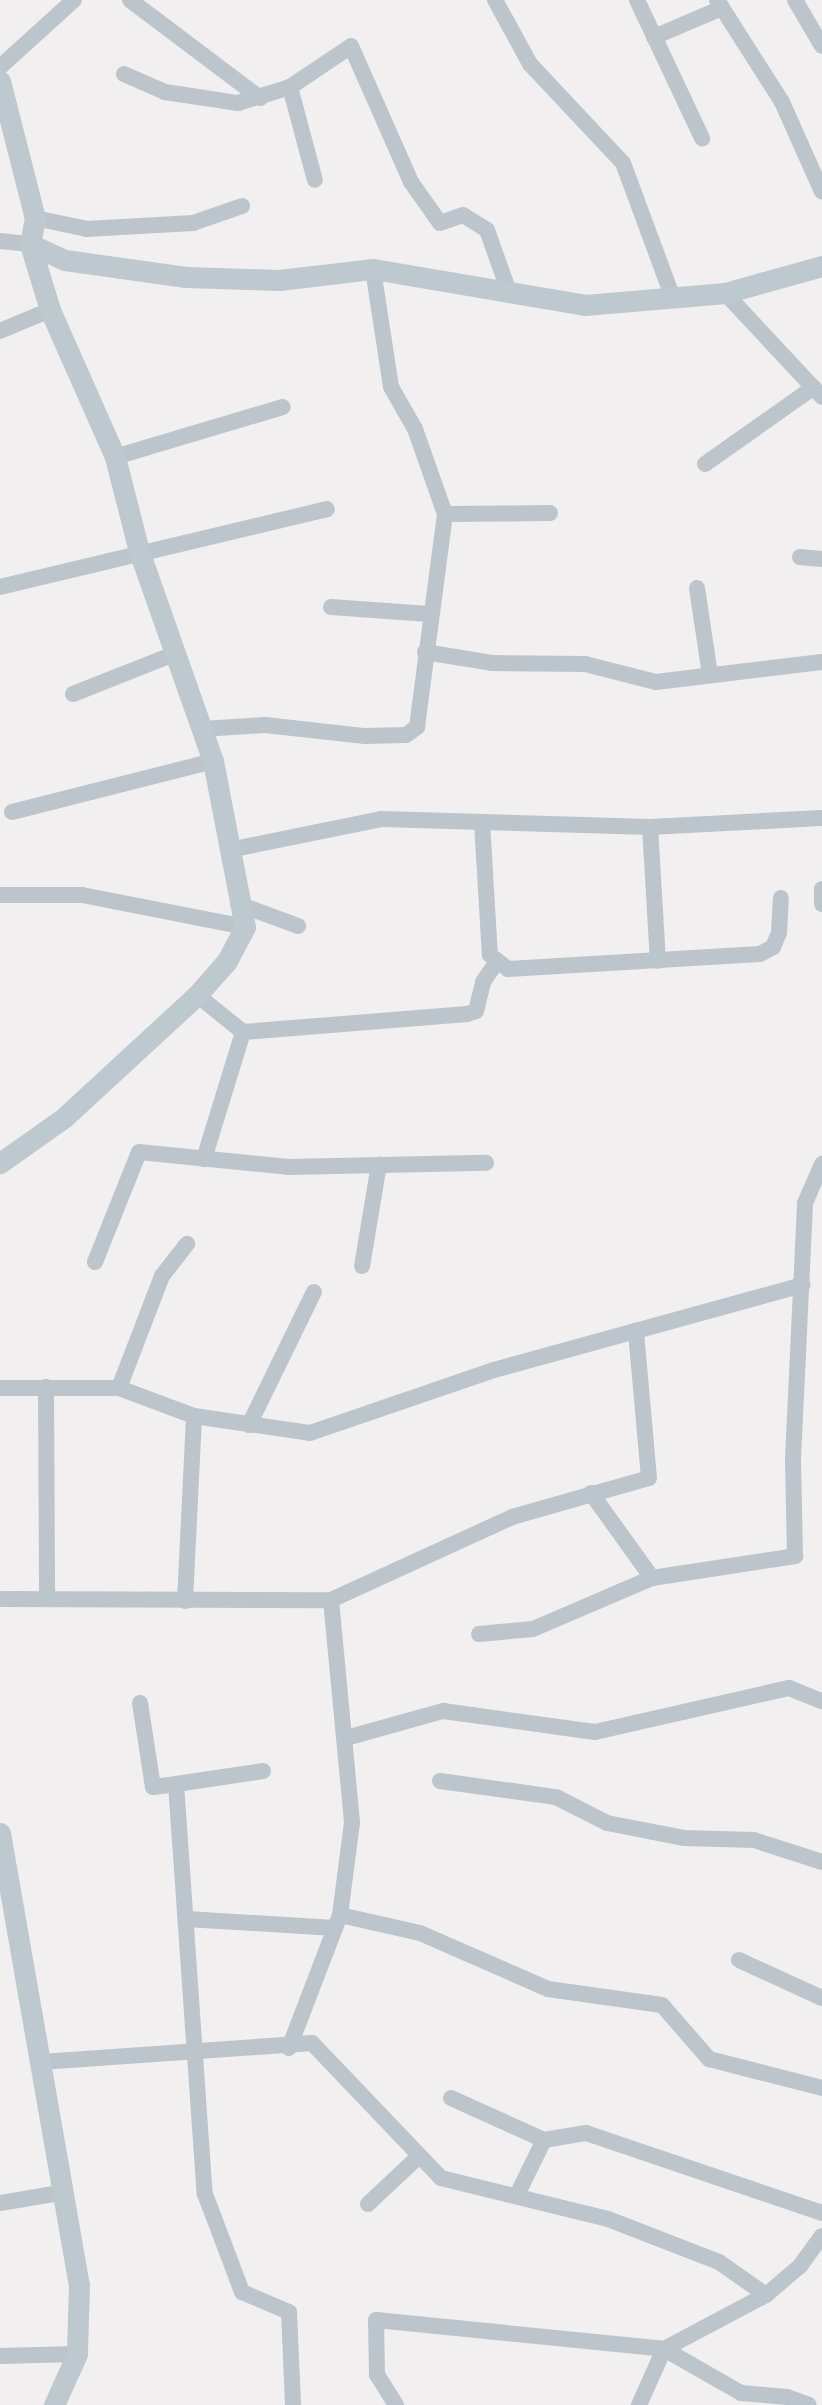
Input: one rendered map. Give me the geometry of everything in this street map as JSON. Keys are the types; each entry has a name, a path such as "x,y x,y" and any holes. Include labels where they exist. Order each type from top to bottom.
{"street":[{"path":"0,67 74,0"},
{"path":"130,0 260,98"},
{"path":"495,0 530,64 623,163 673,299"},
{"path":"637,0 702,138"},
{"path":"795,0 822,46"},
{"path":"654,37 720,4 782,102 822,192"},
{"path":"124,74 165,92 215,103 260,98 290,87 351,46 411,182 440,223 463,215 487,230 509,292"},
{"path":"0,81 35,218 30,244 50,310 115,457 139,551 203,729 234,849 238,904 245,927 226,962 197,995 65,1117 0,1163"},
{"path":"290,87 315,180"},
{"path":"35,218 87,229 193,223 242,205"},
{"path":"0,241 30,244 65,260 186,277 279,280 373,269 585,305 725,293 822,267"},
{"path":"203,729 265,725 365,736 406,735 417,727 429,614 445,514 415,429 391,387 373,269"},
{"path":"705,464 818,392 725,293"},
{"path":"0,331 50,310"},
{"path":"115,457 283,407"},
{"path":"0,587 139,551 327,509"},
{"path":"445,514 550,513"},
{"path":"800,557 822,559"},
{"path":"697,588 710,675"},
{"path":"331,607 429,614"},
{"path":"425,652 493,663 584,664 656,682 822,662"},
{"path":"72,694 174,654"},
{"path":"12,812 213,761"},
{"path":"234,849 381,819 650,827 822,818"},
{"path":"482,822 490,955 496,963 508,969 760,954 774,947 779,933 781,898"},
{"path":"650,827 657,961"},
{"path":"822,889 822,904"},
{"path":"0,895 82,895 245,927"},
{"path":"238,904 298,926"},
{"path":"197,995 243,1032 467,1014 476,1011 483,982 496,963"},
{"path":"204,1159 243,1032"},
{"path":"96,1262 139,1152 288,1167 486,1163"},
{"path":"362,1266 379,1164"},
{"path":"479,1633 533,1629 652,1578 795,1556 793,1459 805,1203 822,1164"},
{"path":"119,1388 162,1276 187,1244"},
{"path":"0,1388 119,1388 194,1416 310,1433 494,1370 803,1285"},
{"path":"249,1425 314,1292"},
{"path":"0,1599 331,1600 512,1517 649,1478 636,1331"},
{"path":"46,1387 47,1600"},
{"path":"185,1601 194,1416"},
{"path":"591,1493 652,1578"},
{"path":"289,2048 337,1922 352,1822 331,1600"},
{"path":"346,1738 443,1711 594,1732 789,1688 822,1701"},
{"path":"140,1703 153,1787 263,1771"},
{"path":"440,1781 556,1797 607,1824 684,1838 754,1840 822,1862"},
{"path":"176,1784 187,1919 193,2054 210,2212 242,2292 289,2312 292,2405"},
{"path":"0,1833 65,2192 79,2285 77,2354 54,2405"},
{"path":"187,1919 337,1922 420,1933 548,1989 662,2005 709,2059 822,2088"},
{"path":"739,1960 822,1998"},
{"path":"41,2062 289,2048 312,2043 418,2157 441,2178 518,2193 719,2262 766,2295"},
{"path":"450,2098 544,2140 586,2133 822,2213"},
{"path":"518,2193 544,2140"},
{"path":"368,2204 418,2157"},
{"path":"0,2203 65,2192"},
{"path":"639,2405 664,2349 766,2295 800,2266 822,2236"},
{"path":"396,2405 377,2375 376,2319 664,2349 741,2393 786,2396 808,2405"},
{"path":"0,2356 77,2354"}]}
